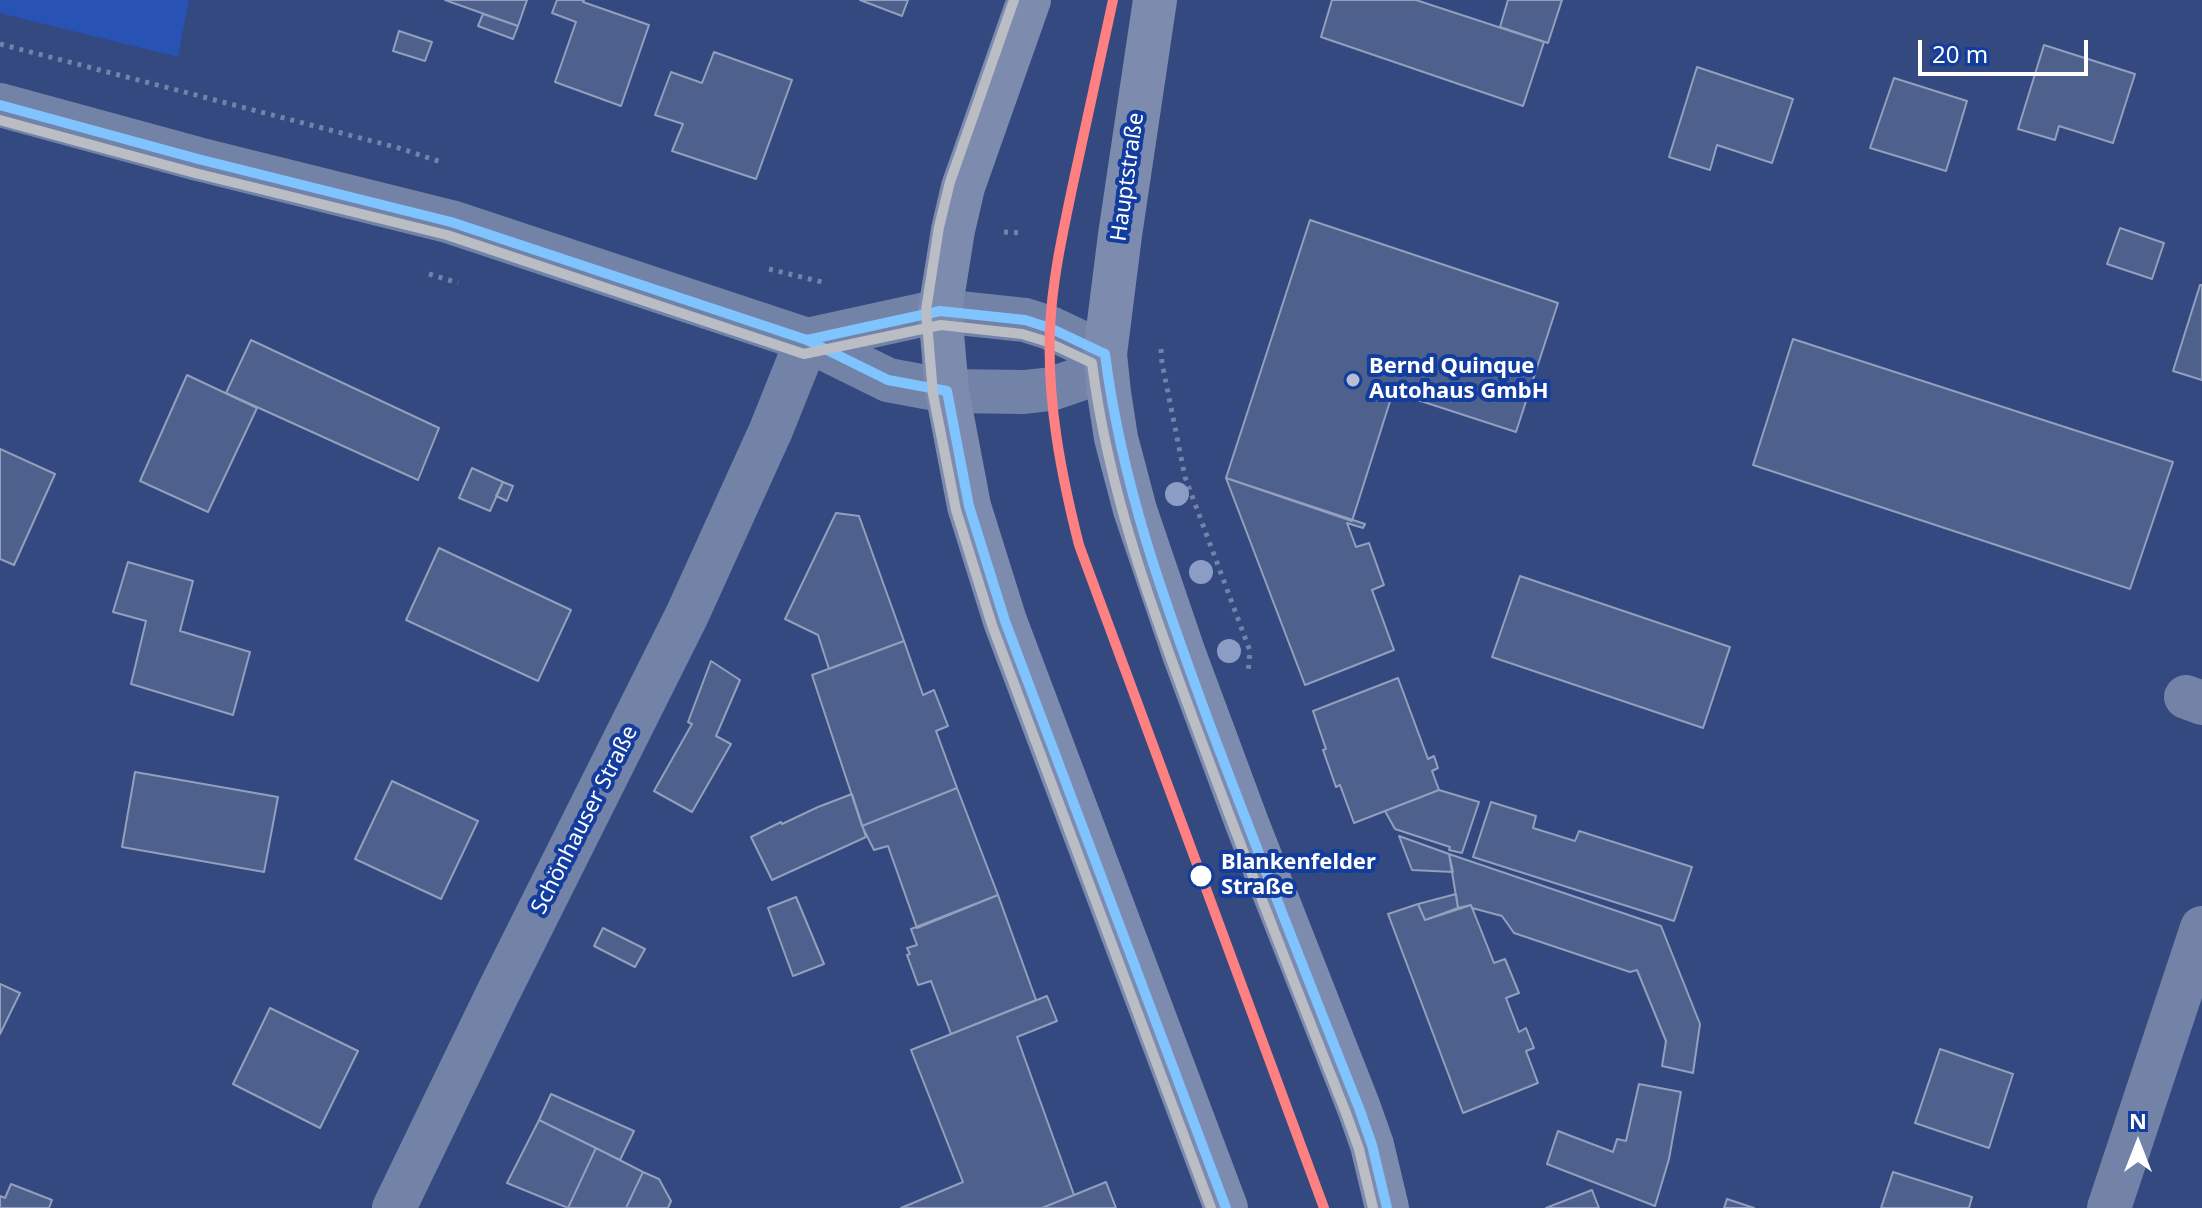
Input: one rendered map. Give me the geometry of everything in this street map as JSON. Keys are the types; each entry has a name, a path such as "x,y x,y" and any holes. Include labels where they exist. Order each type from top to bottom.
{"main road":[{"path":"1029,0 963,187 953,230 940,311 947,391 969,506 1005,621 1226,1208"},
{"name":"Hauptstraße","path":"1155,0 1105,354 1116,438 1135,510 1184,654 1359,1108 1372,1145 1387,1208"}],"street":[{"path":"0,105 198,159 451,222 807,340 888,380 947,391 1024,392 1051,389 1089,376 1105,354 1050,328 1025,320 940,311 807,340"},
{"name":"Schönhauser Straße","path":"394,1208 683,622 771,430 807,340"},
{"path":"2109,1208 2202,928"}],"path":[{"path":"424,273 468,287"},
{"path":"1161,340 1162,363 1185,477 1250,651 1247,682"}],"shaded area":[{"path":"0,0 189,0 178,57 0,13"}],"building":[{"path":"445,0 527,0 518,26"},
{"path":"557,0 584,0 649,25 621,106 555,82 576,22 552,13"},
{"path":"860,0 908,0 902,16"},
{"path":"1332,0 1416,0 1544,42 1523,106 1321,37"},
{"path":"1508,0 1562,0 1548,43 1500,27"},
{"path":"483,14 518,26 513,39 478,26"},
{"path":"399,31 432,42 425,61 393,51"},
{"path":"2044,45 2135,74 2113,143 2059,126 2055,140 2018,129"},
{"path":"714,52 792,80 756,179 672,151 683,124 655,115 671,72 702,83"},
{"path":"1697,67 1793,99 1772,163 1717,145 1710,170 1669,157"},
{"path":"1894,78 1967,101 1946,171 1870,148"},
{"path":"1310,220 1558,303 1516,432 1393,392 1352,521 1226,478"},
{"path":"2120,228 2164,243 2152,279 2107,264"},
{"path":"2202,285 2202,380 2173,371"},
{"path":"1793,339 2173,462 2130,589 1753,465"},
{"path":"251,340 439,428 418,480 226,393"},
{"path":"187,375 257,408 208,512 140,481"},
{"path":"0,449 55,474 14,565 0,559"},
{"path":"472,468 503,482 490,511 459,498"},
{"path":"1226,478 1365,524 1363,528 1347,523 1356,547 1369,543 1384,585 1372,590 1394,650 1305,685"},
{"path":"503,482 513,486 507,501 496,496"},
{"path":"836,513 859,516 904,641 829,669 818,635 785,619"},
{"path":"439,548 571,610 538,681 406,620"},
{"path":"128,562 193,581 180,631 250,652 233,715 131,684 146,621 113,612"},
{"path":"1520,576 1730,647 1703,728 1492,657"},
{"path":"904,641 923,695 934,690 948,726 936,731 957,788 862,826 812,675"},
{"path":"711,661 740,680 716,736 731,744 692,812 654,791 692,724 688,722"},
{"path":"1398,678 1428,759 1434,756 1438,768 1432,771 1439,790 1354,823 1340,785 1336,787 1313,711"},
{"path":"135,772 278,797 264,872 122,847"},
{"path":"392,781 478,821 441,899 355,859"},
{"path":"957,788 998,895 917,928 888,846 874,850 862,826"},
{"path":"1439,790 1479,802 1462,853 1395,829 1385,811"},
{"path":"852,794 866,837 772,880 751,837"},
{"path":"1491,802 1536,816 1533,828 1575,841 1579,831 1692,867 1674,921 1473,857"},
{"path":"1399,836 1449,854 1453,872 1412,870"},
{"path":"1449,854 1661,926 1700,1024 1693,1073 1662,1066 1666,1041 1637,970 1630,972 1514,933 1502,916 1472,908 1471,905 1458,908"},
{"path":"1456,894 1458,908 1425,920 1418,904"},
{"path":"998,895 1036,1000 951,1034 931,981 918,985 907,955 910,954 907,948 917,945 911,929"},
{"path":"796,897 824,964 793,976 768,908"},
{"path":"1418,904 1425,920 1471,905 1494,963 1505,959 1519,993 1506,998 1519,1032 1526,1028 1534,1048 1526,1051 1538,1083 1463,1113 1388,914"},
{"path":"603,928 645,949 635,967 594,946"},
{"path":"0,984 20,993 0,1034"},
{"path":"1047,996 1057,1021 1017,1037 1074,1195 1042,1208 901,1208 963,1182 911,1050"},
{"path":"270,1008 358,1051 320,1128 233,1084"},
{"path":"1940,1049 2013,1074 1989,1148 1915,1123"},
{"path":"1639,1084 1681,1092 1669,1159 1655,1206 1547,1164 1558,1131 1613,1152 1617,1139 1626,1141"},
{"path":"551,1094 634,1131 620,1160 539,1120"},
{"path":"539,1120 596,1148 568,1208 507,1183"},
{"path":"596,1148 643,1172 626,1208 568,1208"},
{"path":"643,1172 659,1179 671,1201 668,1208 626,1208"},
{"path":"1893,1172 1972,1197 1969,1208 1881,1208"},
{"path":"1106,1182 1116,1208 1042,1208"},
{"path":"11,1184 52,1200 49,1208 0,1208 0,1196 5,1198"},
{"path":"1592,1190 1599,1208 1546,1208"},
{"path":"1727,1199 1754,1208 1724,1208"}],"transit line":[{"path":"1014,0 950,182 939,227 926,310 933,394 956,510 992,625 1211,1208"},
{"path":"1113,0 1065,220 1053,292 1051,384 1061,465 1079,545 1324,1208"},
{"path":"0,105 198,159 451,222 807,340 888,380 947,391"},
{"path":"0,120 195,173 447,235 804,354 941,325 1022,334 1092,363 1099,411 1120,503 1148,594 1233,825 1346,1113 1359,1149 1373,1208"},
{"path":"807,340 940,311 1025,320 1050,328 1105,354"},
{"path":"1105,354 1122,451 1162,590 1229,776 1359,1108 1372,1145 1387,1208"},
{"path":"947,391 969,506 1005,621 1226,1208"}],"place":[{"name":"Bernd Quinque Autohaus GmbH","path":"1353,380"},
{"name":"Blankenfelder Straße","path":"1201,876"}]}
